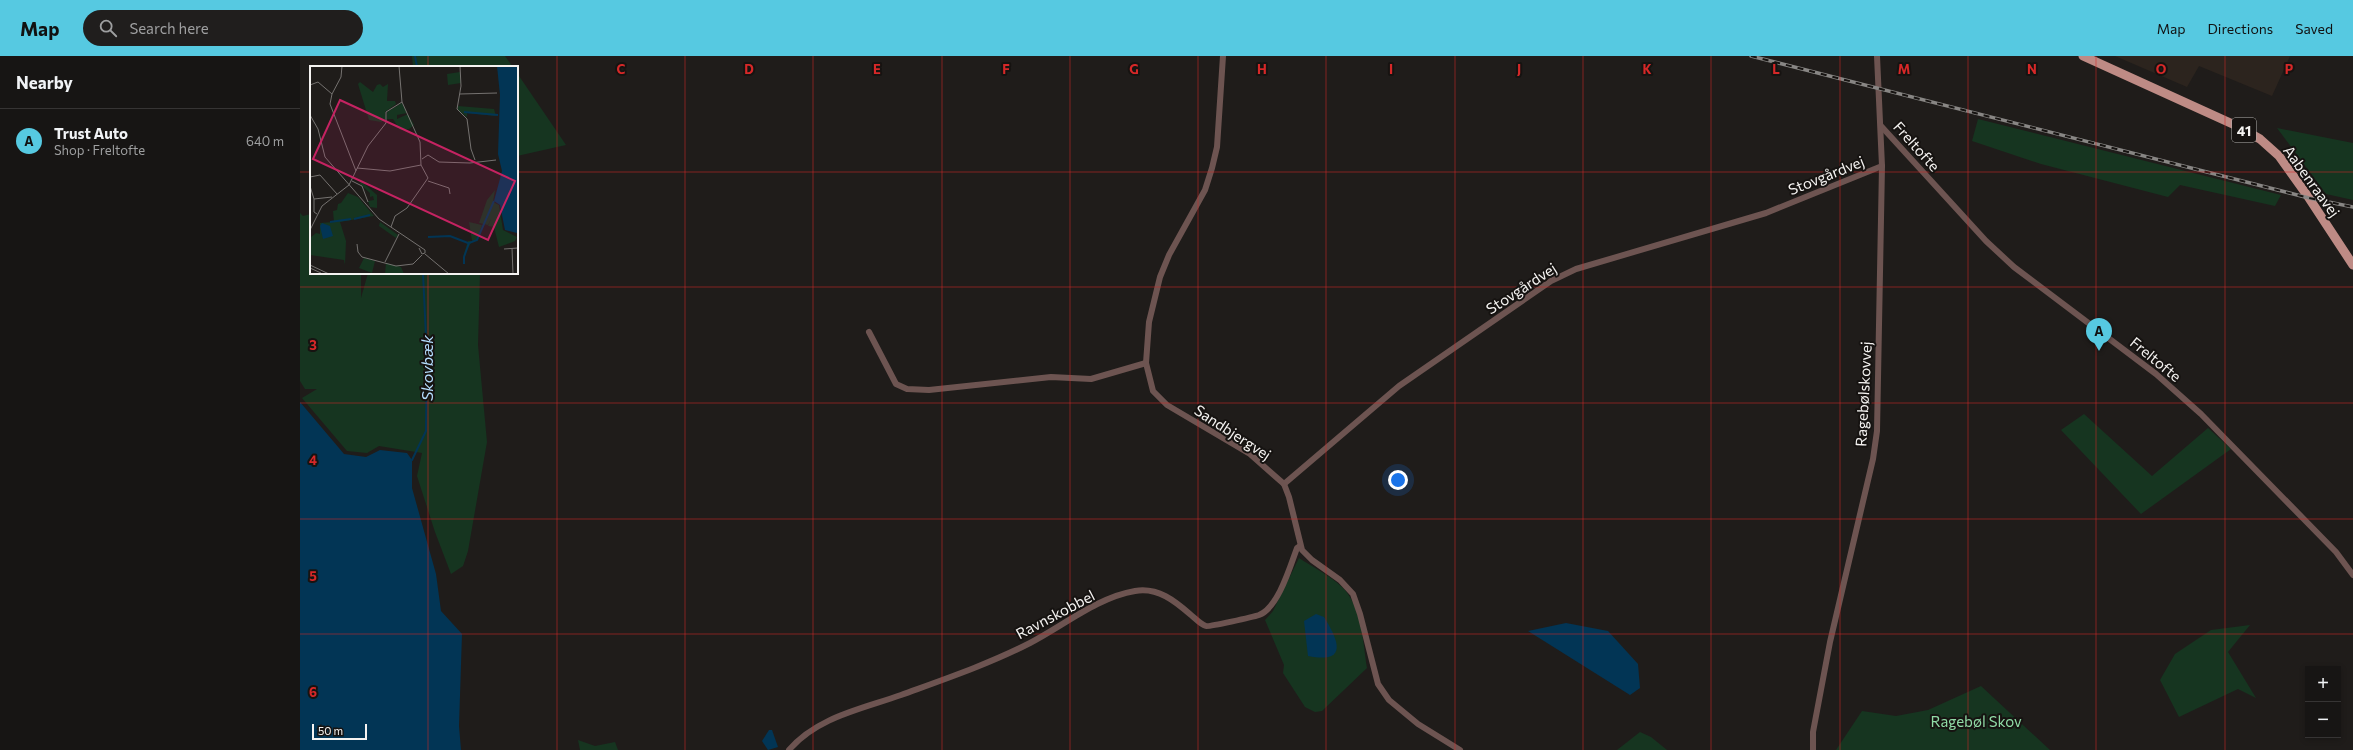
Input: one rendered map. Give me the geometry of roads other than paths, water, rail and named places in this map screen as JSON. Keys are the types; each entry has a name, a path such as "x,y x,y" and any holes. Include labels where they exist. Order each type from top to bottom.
{"main road":[{"name":"Aabenraavej","path":"2083,56 2237,126 2260,139 2278,156 2292,174 2353,265"}],"street":[{"name":"Sandbjergvej","path":"1223,56 1217,147 1212,168 1205,190 1169,255 1160,277 1149,322 1146,363 1153,391 1159,399 1250,454 1284,484 1290,497 1300,546"},
{"name":"Ragebølskovvej","path":"1813,750 1813,732 1829,649 1873,458 1877,431 1882,166 1877,56"},
{"name":"Freltofte","path":"1881,126 1986,241 2014,267 2156,374 2201,414 2336,552 2353,575"},
{"name":"Stovgårdvej","path":"1284,484 1399,386 1551,281 1576,269 1766,213 1882,166"},
{"path":"869,332 896,384 907,389 929,390 1051,377 1091,379 1146,363"},
{"path":"1300,546 1312,560 1340,580 1353,594 1360,614 1378,684 1389,700 1418,724 1460,750"},
{"name":"Ravnskobbel","path":"789,750 797,740 824,722 973,669 1030,643 1122,594 1148,590 1162,594 1176,602 1199,623 1205,626 1213,626 1233,619 1258,615 1268,610 1276,597 1297,548 1300,546"}],"water":[{"path":"300,402 344,454 366,457 380,450 407,453 412,460 412,488 436,574 441,611 462,634 459,726 461,750 300,750"},
{"path":"1316,614 1324,617 1336,642 1337,648 1335,654 1329,657 1321,658 1308,656 1304,621"},
{"path":"1566,623 1608,631 1638,664 1640,688 1630,695 1528,631"},
{"path":"769,730 772,730 778,747 768,750 762,741"}],"waterway":[{"name":"Skovbæk","path":"415,56 417,66"},
{"name":"Skovbæk","path":"412,460 426,431 427,358 423,274"}],"railway":[{"path":"1751,56 2309,198 2353,207"}],"place":[{"name":"Trust Auto","path":"2099,351"}],"park label":[{"name":"Ragebøl Skov","path":"1976,721"}]}
